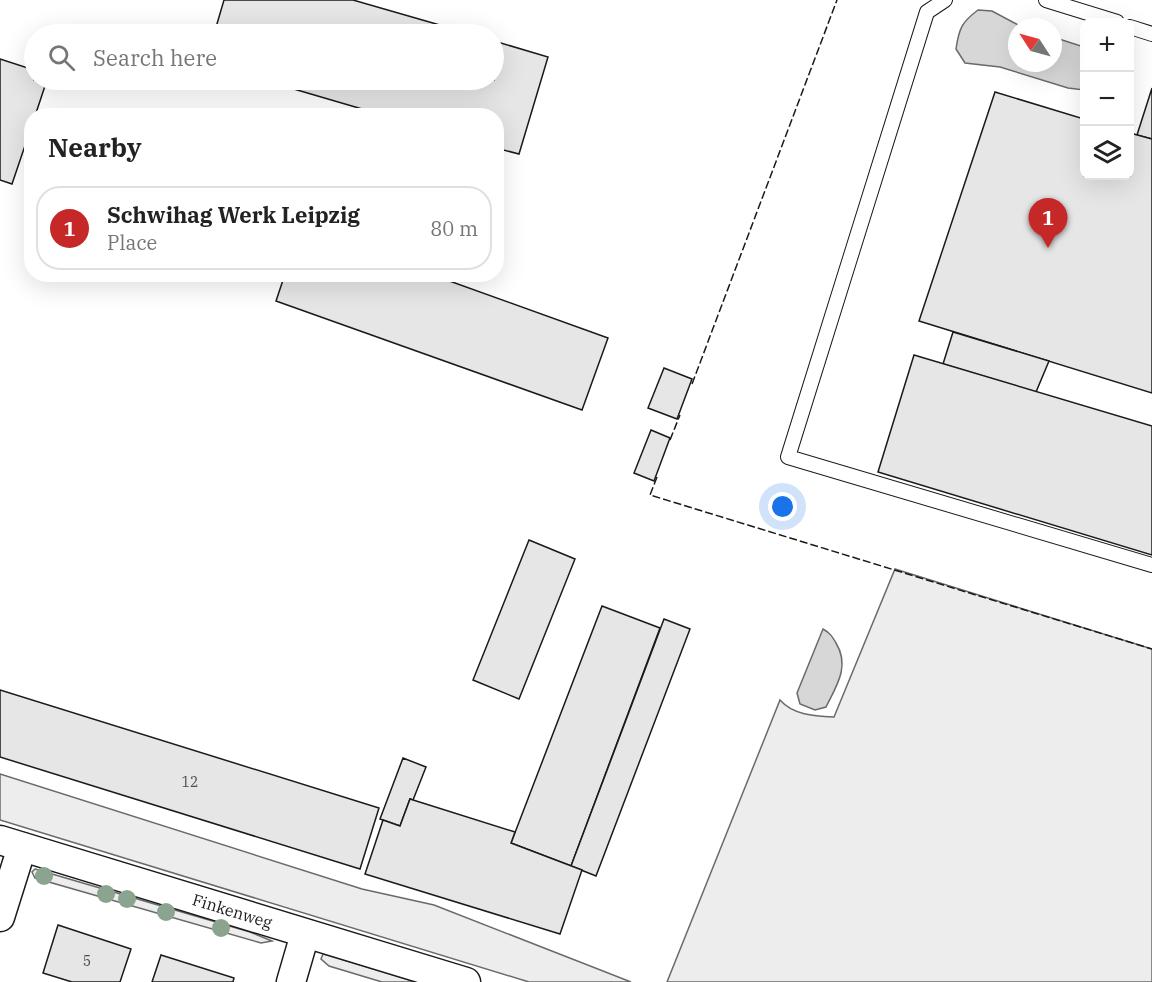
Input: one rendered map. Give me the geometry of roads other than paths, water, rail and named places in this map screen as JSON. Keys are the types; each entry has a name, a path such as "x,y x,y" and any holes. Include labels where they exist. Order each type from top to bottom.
{"street":[{"path":"0,917 11,844"},
{"name":"Finkenweg","path":"11,844 466,982"},
{"path":"291,982 305,934"}],"lane":[{"path":"945,0 927,12 788,457 1152,565"},
{"path":"1046,0 1104,18"},
{"path":"1134,28 1152,34"}],"place":[{"name":"Schwihag Werk Leipzig","path":"1048,248"}]}
